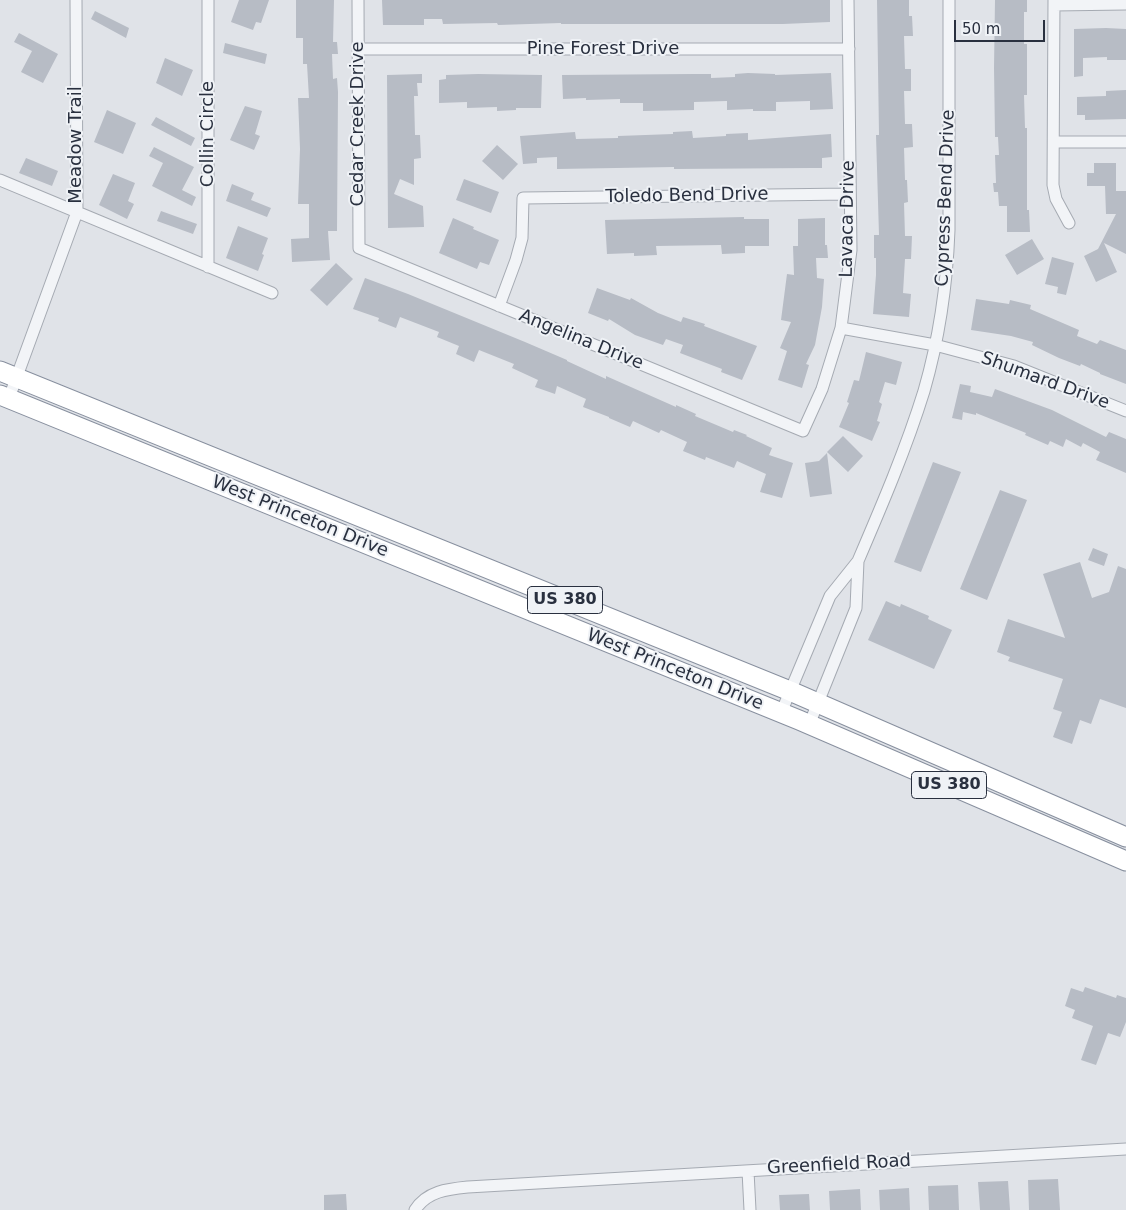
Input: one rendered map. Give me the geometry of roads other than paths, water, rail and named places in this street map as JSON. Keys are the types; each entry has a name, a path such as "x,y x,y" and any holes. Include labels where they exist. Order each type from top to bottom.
{"highway":[{"name":"West Princeton Drive","path":"8,374 790,691 1126,837"},
{"name":"West Princeton Drive","path":"4,396 781,713 1126,861"}],"street":[{"name":"Meadow Trail","path":"4,396 8,374 77,212 76,0"},
{"name":"Collin Circle","path":"208,0 208,267"},
{"name":"Cedar Creek Drive","path":"358,0 359,248"},
{"name":"Lavaca Drive","path":"803,431 822,389 841,328 851,250 848,0"},
{"name":"Cypress Bend Drive","path":"781,713 830,596 858,562 908,440 935,345 945,286 949,230 949,0"},
{"path":"1069,223 1056,199 1053,185 1055,142 1054,2 1126,4"},
{"name":"Pine Forest Drive","path":"358,49 849,49"},
{"path":"1055,142 1126,142"},
{"path":"0,180 272,293"},
{"name":"Toledo Bend Drive","path":"498,306 516,260 522,238 523,198 850,194"},
{"name":"Angelina Drive","path":"359,248 803,431"},
{"name":"Shumard Drive","path":"841,328 935,345 1014,366 1126,411"},
{"name":"Cypress Bend Drive","path":"809,725 856,608 858,562"},
{"name":"Greenfield Road","path":"415,1210 423,1200 440,1191 468,1187 1126,1148"},
{"path":"748,1170 750,1210"}]}
